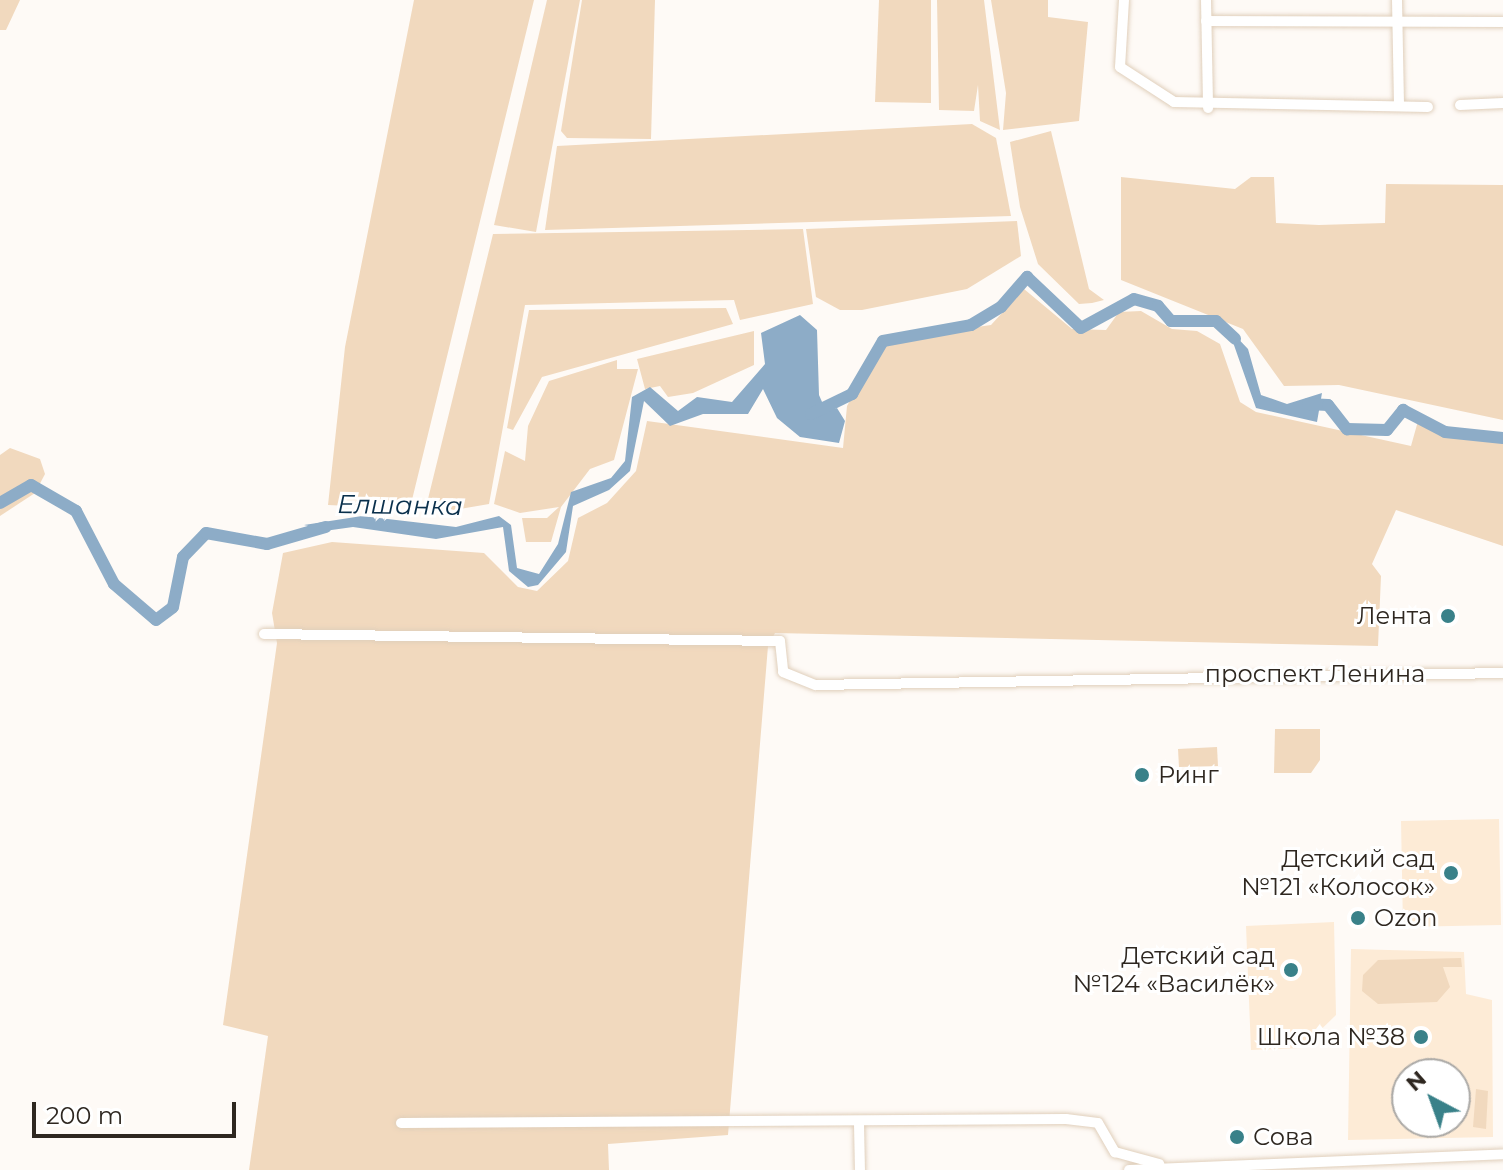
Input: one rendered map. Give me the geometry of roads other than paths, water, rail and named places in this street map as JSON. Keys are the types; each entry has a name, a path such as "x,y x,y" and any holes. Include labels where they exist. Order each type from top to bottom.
{"street":[{"path":"1124,0 1120,67 1174,102 1208,108 1428,107"},
{"path":"1206,0 1208,108"},
{"path":"1397,0 1399,105"},
{"path":"1206,21 1503,22"},
{"path":"1460,105 1503,103"},
{"name":"проспект Ленина","path":"264,634 780,641 783,672 816,685 1503,673"},
{"path":"401,1123 1098,1123 1115,1152 1159,1164"},
{"path":"859,1124 860,1170"},
{"path":"1129,1170 1159,1164 1503,1154"}],"water":[{"path":"800,315 817,330 819,395 826,411 837,408 845,421 839,443 800,437 777,418 763,389 748,414 703,414 670,426 644,401 630,471 609,490 573,506 566,552 538,585 528,587 509,571 503,527 436,539 353,527 310,533 313,527 304,525 362,516 456,527 499,516 511,525 517,568 539,574 558,544 571,492 611,478 625,461 632,397 650,387 678,411 697,397 732,402 765,364 761,333"},
{"path":"1228,328 1248,349 1261,395 1287,404 1322,393 1317,422 1256,408"}],"waterway":[{"name":"Елшанка","path":"811,414 852,394 883,341 971,325 1001,307 1027,277 1081,328 1134,299 1158,306 1171,321 1216,321 1235,339"},
{"name":"Елшанка","path":"1308,404 1328,405 1347,429 1387,430 1403,410 1445,432 1503,438"},
{"name":"Елшанка","path":"0,503 31,485 76,511 114,584 156,620 173,607 183,557 206,533 267,544 326,527"}],"place":[{"name":"Лента","path":"1448,616"},
{"name":"Ринг","path":"1142,775"},
{"name":"Детский сад №121 «Колосок»","path":"1451,873"},
{"name":"Ozon","path":"1358,918"},
{"name":"Детский сад №124 «Василёк»","path":"1291,970"},
{"name":"Школа №38","path":"1421,1037"},
{"name":"Сова","path":"1237,1137"}]}
